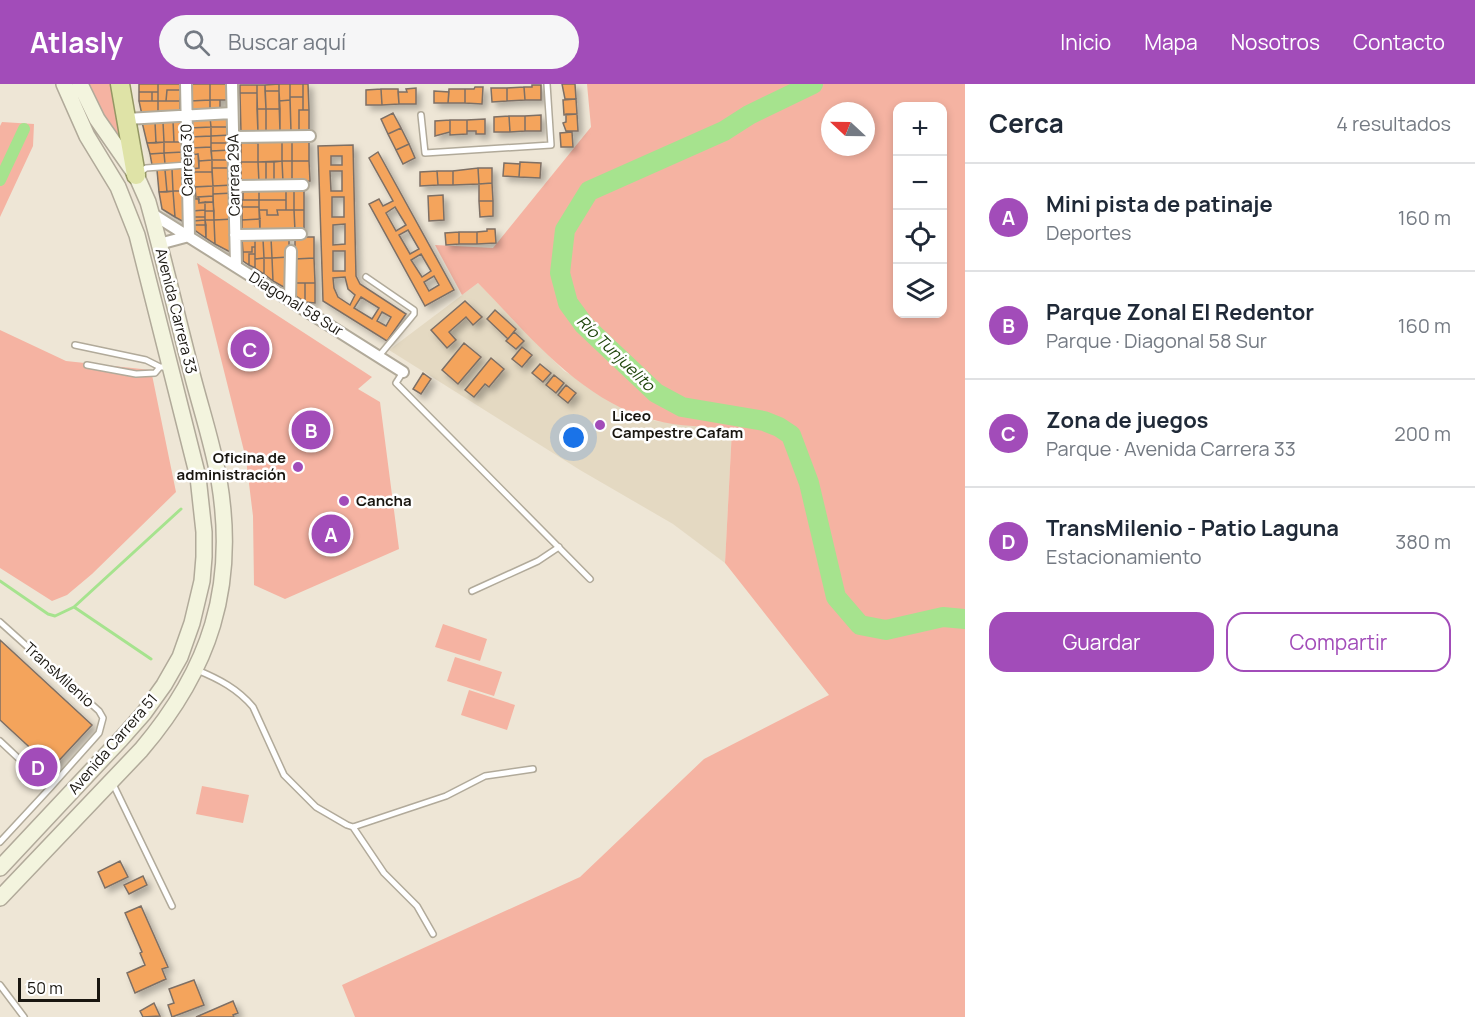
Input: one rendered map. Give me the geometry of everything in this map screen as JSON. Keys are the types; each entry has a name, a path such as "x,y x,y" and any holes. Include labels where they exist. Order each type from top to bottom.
{"highway":[{"path":"120,84 136,175"}],"main road":[{"name":"Avenida Carrera 33","path":"64,84 87,136 118,187 131,218 140,249 165,367 201,494"},
{"name":"Avenida Carrera 33","path":"80,84 98,119 144,189 152,213 218,478 224,527 224,555"},
{"path":"118,187 152,213"},
{"path":"140,249 159,244"},
{"name":"Avenida Carrera 51","path":"0,868 121,739 165,685 180,657 192,623 202,581 204,532 201,494"},
{"name":"Avenida Carrera 51","path":"0,898 162,726 178,702 196,669 213,624 219,603 224,555"}],"street":[{"name":"Carrera 30","path":"186,84 189,236"},
{"name":"Carrera 29A","path":"232,84 236,266"},
{"path":"126,119 232,113"},
{"path":"233,137 310,136"},
{"path":"234,186 303,185"},
{"name":"Diagonal 58 Sur","path":"152,213 403,372"},
{"path":"235,235 301,234"},
{"path":"159,244 189,236"},
{"path":"290,301 291,251"}],"lane":[{"path":"421,115 425,153 551,145 547,84"},
{"path":"136,175 146,168 187,165"},
{"path":"366,276 414,310 414,314 379,356"},
{"path":"75,345 146,360 165,367"},
{"path":"87,365 136,374 153,373 165,367"},
{"path":"403,372 396,383 590,579"},
{"path":"472,591 538,561 559,547"},
{"name":"TransMilenio","path":"0,622 99,711 103,718 99,733 0,842"},
{"path":"196,669 224,681 246,699 253,707 284,775 316,807 338,821 353,826 446,796 485,776 533,769"},
{"path":"0,741 50,788"},
{"path":"112,781 172,906"},
{"path":"353,826 384,873 417,906 433,934"},
{"path":"0,985 24,1017"}],"shaded area":[{"path":"88,84 112,84 115,113 125,146 111,129"},
{"path":"587,84 965,84 965,1017 355,1017 342,985 580,877 704,759 829,695 725,563 732,429 654,420 627,411 603,398 558,364 478,283 462,295 435,245 493,248 591,127"},
{"path":"2,122 34,124 33,146 0,217 0,126"},
{"path":"197,263 372,377 358,389 380,402 399,549 285,599 254,585 253,516 246,459"},
{"name":"Liceo Campestre Cafam","path":"478,283 564,371 655,421 732,429 725,563 673,524 580,470 389,350"},
{"path":"0,330 66,361 151,370 176,492 92,574 67,595 52,601 0,568"},
{"path":"443,624 487,639 480,661 435,647"},
{"path":"455,657 502,672 494,696 447,681"},
{"path":"469,690 515,705 507,730 461,715"},
{"path":"202,786 249,795 243,823 196,814"}],"building":[{"path":"139,84 158,84 158,92 139,92"},
{"path":"158,84 181,84 181,90 167,90 166,101 158,101"},
{"path":"189,84 210,84 210,100 190,101"},
{"path":"210,84 227,84 228,100 210,100"},
{"path":"279,84 290,84 290,100 279,101"},
{"path":"279,84 279,91 265,91 265,85"},
{"path":"290,84 303,84 303,97 290,97"},
{"path":"303,84 308,84 309,110 303,110"},
{"path":"562,84 575,84 576,99 565,99"},
{"path":"240,85 257,85 257,93 240,93"},
{"path":"257,85 265,85 266,109 257,109"},
{"path":"532,85 541,85 541,100 525,100 524,87 532,87"},
{"path":"483,87 482,104 465,103 465,89"},
{"path":"524,87 525,100 507,101 507,88"},
{"path":"416,88 416,104 399,104 398,92 407,92 406,89"},
{"path":"491,88 507,88 507,101 492,102"},
{"path":"381,89 398,89 399,104 382,105"},
{"path":"381,89 382,105 366,105 366,90"},
{"path":"449,89 465,89 465,103 448,103"},
{"path":"167,90 181,90 180,101 166,101"},
{"path":"265,91 279,91 280,109 266,109"},
{"path":"434,91 449,92 448,103 434,103"},
{"path":"139,92 152,92 152,101 139,101"},
{"path":"152,92 158,92 158,101 152,101"},
{"path":"240,93 257,93 258,133 241,133"},
{"path":"290,97 303,97 303,110 299,110 299,131 291,132"},
{"path":"576,99 577,114 564,115 563,100"},
{"path":"210,100 220,100 220,111 210,111"},
{"path":"210,100 210,111 190,112 190,101"},
{"path":"290,100 291,132 280,132 279,101"},
{"path":"139,101 158,101 158,114 142,115"},
{"path":"158,101 180,101 180,114 158,114"},
{"path":"257,109 266,109 266,132 258,133"},
{"path":"266,109 280,109 280,132 266,132"},
{"path":"299,110 309,110 309,131 299,131"},
{"path":"393,113 401,128 388,134 381,119"},
{"path":"566,114 577,114 578,131 566,131 563,123 566,122"},
{"path":"541,115 541,131 525,131 525,116"},
{"path":"230,116 230,127 211,127 210,117"},
{"path":"509,116 525,116 525,131 510,132"},
{"path":"509,116 510,132 494,132 494,117"},
{"path":"210,117 211,127 189,128 189,118"},
{"path":"485,119 485,134 467,131 467,120"},
{"path":"450,120 467,120 467,134 450,135"},
{"path":"450,120 450,132 435,136 435,121"},
{"path":"173,121 183,121 183,142 174,142"},
{"path":"173,121 174,142 164,142 163,122"},
{"path":"142,122 155,122 156,143 147,143"},
{"path":"155,122 163,122 164,142 156,143"},
{"path":"211,127 230,127 231,135 211,136"},
{"path":"211,127 211,136 190,137 189,128"},
{"path":"401,128 409,144 396,150 388,134"},
{"path":"572,132 573,147 561,147 560,133"},
{"path":"231,135 231,143 211,143 211,136"},
{"path":"211,136 211,147 190,148 190,137"},
{"path":"309,139 309,161 292,161 292,140"},
{"path":"258,140 282,140 282,161 258,162"},
{"path":"282,140 292,140 292,161 282,161"},
{"path":"164,142 183,142 183,152 164,153"},
{"path":"164,142 164,153 150,154 147,143"},
{"path":"211,143 231,143 231,150 211,151"},
{"path":"241,143 258,143 258,162 241,162"},
{"path":"409,144 415,158 403,164 396,150"},
{"path":"353,145 356,276 360,284 406,314 387,341 323,301 318,146","holes":["331,156 342,156 342,165 331,165","330,171 342,171 342,191 331,191","332,197 344,197 344,217 332,217","345,224 345,244 333,245 333,225","333,251 345,251 345,271 333,271","345,277 348,289 355,295 350,305 338,297 333,278","361,297 379,308 372,319 354,308","382,312 391,317 386,326 377,321"]},
{"path":"211,147 212,160 199,161 198,154 190,155 190,148"},
{"path":"231,150 232,160 212,160 211,151"},
{"path":"183,152 184,163 165,164 164,153"},
{"path":"378,152 454,290 425,306 369,204 379,199 383,206 393,201 369,158","holes":["395,207 406,225 396,231 386,213","408,230 419,249 410,254 399,235","421,254 431,271 422,277 411,260","434,276 439,285 429,291 424,282"]},
{"path":"164,153 165,164 152,165 150,154"},
{"path":"198,154 199,168 191,169 190,155"},
{"path":"212,160 212,172 191,172 191,169 199,168 199,161"},
{"path":"212,160 232,160 232,168 212,168"},
{"path":"282,161 292,161 292,182 283,182"},
{"path":"282,161 283,182 274,182 274,162"},
{"path":"292,161 309,161 310,181 292,182"},
{"path":"241,162 258,162 259,183 241,183"},
{"path":"258,162 266,162 266,183 259,183"},
{"path":"266,162 274,162 274,182 266,183"},
{"path":"520,162 541,163 540,178 519,177"},
{"path":"504,163 520,164 519,177 503,176"},
{"path":"184,168 185,191 173,191 172,169"},
{"path":"212,168 232,168 233,185 213,186"},
{"path":"478,168 479,184 453,185 453,171"},
{"path":"478,168 492,168 492,183 479,184"},
{"path":"172,169 173,191 167,192 165,170"},
{"path":"157,170 165,170 167,192 159,192"},
{"path":"437,171 438,185 420,186 420,172"},
{"path":"437,171 453,171 453,185 438,185"},
{"path":"191,172 212,172 213,186 192,187"},
{"path":"492,183 493,201 479,201 479,184"},
{"path":"233,185 233,193 213,194 213,186"},
{"path":"213,186 213,196 196,199 195,187"},
{"path":"286,189 294,189 294,210 286,210"},
{"path":"286,189 286,200 259,200 259,190"},
{"path":"294,189 304,189 304,210 294,210"},
{"path":"243,190 259,190 259,200 243,200"},
{"path":"173,191 185,191 184,222 175,217"},
{"path":"173,191 175,217 162,209 159,192"},
{"path":"233,193 234,219 214,220 213,194"},
{"path":"443,195 444,220 429,221 428,196"},
{"path":"213,196 213,202 199,203 198,197"},
{"path":"192,199 199,199 199,203 205,202 205,210 192,211"},
{"path":"242,200 259,200 259,207 242,207"},
{"path":"259,200 286,200 286,210 277,210 278,215 267,215 267,210 259,210"},
{"path":"479,201 493,201 493,216 480,217"},
{"path":"205,202 213,202 214,211 205,211"},
{"path":"242,207 259,207 260,219 242,220"},
{"path":"205,210 205,217 193,217 192,211"},
{"path":"259,210 267,210 267,215 278,215 277,210 294,210 295,231 260,232"},
{"path":"294,210 304,210 304,231 295,231"},
{"path":"205,211 214,211 214,220 205,220"},
{"path":"193,217 205,217 205,220 193,221"},
{"path":"234,219 234,254 215,244 214,220"},
{"path":"260,219 260,232 242,232 242,220"},
{"path":"205,220 206,225 193,225 193,221"},
{"path":"205,220 214,220 215,244 206,238"},
{"path":"193,225 206,225 206,238 193,229"},
{"path":"487,229 495,229 496,243 477,244 477,232 487,231"},
{"path":"459,232 477,232 477,244 459,244"},
{"path":"459,232 459,244 446,245 445,233"},
{"path":"289,237 289,257 272,258 271,238"},
{"path":"295,237 314,237 314,258 295,259"},
{"path":"271,238 272,258 264,258 263,239"},
{"path":"242,239 255,239 252,252 243,252"},
{"path":"255,239 263,239 264,258 255,259"},
{"path":"252,247 255,247 255,254 249,254 249,265 243,261 243,252 252,252"},
{"path":"249,254 255,254 255,268 249,265"},
{"path":"289,257 289,290 273,281 272,258"},
{"path":"264,258 264,274 255,268 255,259"},
{"path":"264,258 272,258 273,281 264,274"},
{"path":"314,258 315,283 296,283 295,259"},
{"path":"296,283 305,283 305,302 296,296"},
{"path":"305,283 315,283 315,303 305,302"},
{"path":"465,301 482,317 473,325 466,317 449,332 456,340 447,348 431,330"},
{"path":"495,310 516,329 508,339 487,319"},
{"path":"514,332 524,341 516,349 506,341"},
{"path":"464,343 481,357 458,384 442,370"},
{"path":"522,347 532,355 522,367 512,359"},
{"path":"491,358 504,369 489,387 485,384 474,397 465,390"},
{"path":"540,364 551,373 543,382 532,373"},
{"path":"423,373 431,379 421,394 413,389"},
{"path":"554,375 564,383 556,393 546,385"},
{"path":"566,385 576,393 568,403 558,395"},
{"path":"0,640 92,725 52,768 0,720"},
{"path":"120,861 128,877 105,888 98,872"},
{"path":"143,876 147,885 129,894 124,885"},
{"path":"141,906 168,967 162,969 166,979 135,993 127,973 145,965 140,953 142,952 125,913"},
{"path":"194,980 204,1005 172,1017 168,1005 174,1003 169,989"},
{"path":"233,1001 238,1013 233,1015 234,1017 196,1017"},
{"path":"154,1003 160,1016 143,1017 140,1011"}],"waterway":[{"name":"Río Tunjuelito","path":"813,84 749,115 724,131 589,191 565,230 560,273 568,303 584,325 656,393 682,407 764,421 791,435 809,483 836,597 860,625 886,630 943,617 965,619"},
{"path":"0,180 24,129"},
{"path":"0,581 48,614 55,616 74,607 181,509"},
{"path":"74,607 151,659"}],"place":[{"name":"Zona de juegos","path":"250,349"},
{"name":"Liceo Campestre Cafam","path":"600,425"},
{"name":"Parque Zonal El Redentor","path":"311,430"},
{"name":"Oficina de administración","path":"298,467"},
{"name":"Cancha","path":"344,501"},
{"name":"Mini pista de patinaje","path":"331,534"},
{"name":"TransMilenio - Patio Laguna","path":"38,767"}]}
